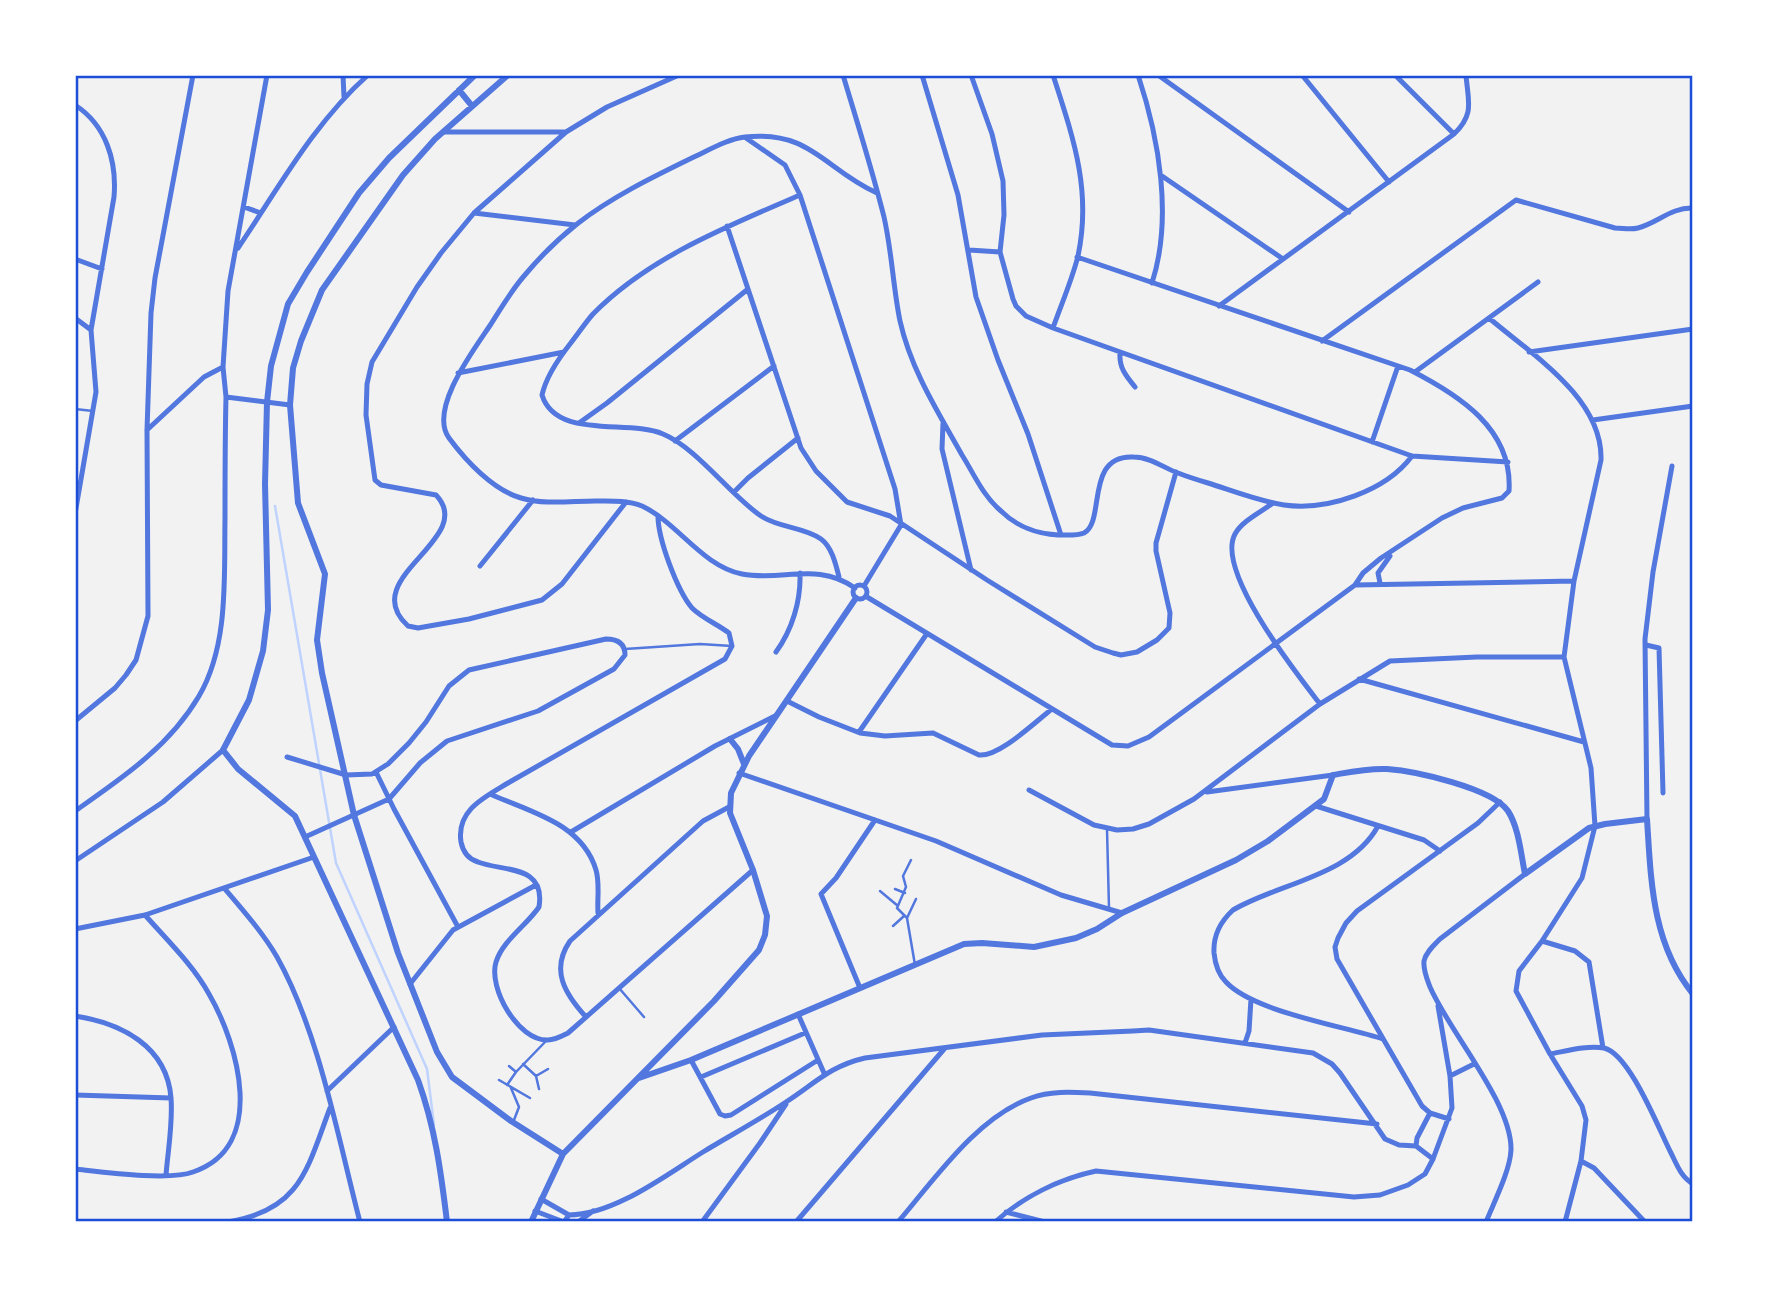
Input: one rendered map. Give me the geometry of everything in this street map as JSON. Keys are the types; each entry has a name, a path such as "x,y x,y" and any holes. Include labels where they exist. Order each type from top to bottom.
{"street":[{"path":"75,721 126,675 136,660 148,616 147,430 151,313 155,278 193,75"},
{"path":"75,811 133,771 159,746 199,695 210,670 218,638 224,589 226,397 223,367 228,291 267,75"},
{"path":"343,75 344,97"},
{"path":"236,250 320,126 344,97 368,75"},
{"path":"75,860 163,802 223,750 248,700 263,651 268,610 265,484 267,402 271,366 288,304 367,184 389,158 475,75"},
{"path":"508,75 443,132 403,175 323,290 301,341 293,368 290,405 298,503 325,574 317,640 318,655 354,815 410,984 444,1067 460,1084 513,1123 563,1154"},
{"path":"626,502 562,584 542,600 470,619 418,628 408,626 397,614 393,601 394,592 446,520 446,514 436,495 381,485 375,480 366,415 369,374 372,362 417,287 474,213 566,132 607,107 680,75"},
{"path":"843,75 891,249 901,323 924,386 943,423 995,506 1004,514 1030,529 1061,535 1083,533 1088,530 1092,521 1100,481 1108,467 1119,459 1139,457 1176,472 1273,503 1307,506 1368,491 1396,474 1412,456"},
{"path":"922,75 958,195 976,297 1028,434 1061,535"},
{"path":"971,75 992,134 1003,181 1004,215 1000,252 1016,306 1026,316 1120,353 1412,456 1508,462"},
{"path":"1052,328 1077,257 1083,209 1081,172 1053,75"},
{"path":"1138,75 1162,176 1161,231 1152,283"},
{"path":"1158,75 1349,212"},
{"path":"1302,75 1389,182"},
{"path":"1395,75 1454,134"},
{"path":"1219,306 1454,134 1468,118 1466,75"},
{"path":"459,90 472,106"},
{"path":"75,105 99,128 109,146 114,163 114,197 91,331 95,367 93,411 75,514"},
{"path":"443,132 566,132"},
{"path":"855,588 839,577 800,573 752,575 731,571 658,516 643,507 626,502 521,498 498,487 472,464 448,437 444,419 449,392 458,373 516,286 575,225 648,179 726,142 744,137 776,137 800,142 855,182 877,193"},
{"path":"744,137 785,165 800,195 895,489 901,525 864,586"},
{"path":"1162,176 1283,259"},
{"path":"800,195 686,247 620,292 593,315 564,352 546,382 542,395 550,411 557,417 579,423 653,431 675,441 767,519 820,537 831,553 839,577"},
{"path":"1322,341 1516,200 1615,228 1628,229 1644,226 1681,209 1693,208"},
{"path":"243,207 261,213"},
{"path":"474,213 575,225"},
{"path":"727,226 801,447 816,471 847,502 883,513 1096,647 1122,655 1137,652 1157,640 1169,628 1156,543 1176,472"},
{"path":"969,250 1000,252"},
{"path":"867,597 926,635 1112,745 1120,747 1149,737 1355,585 1363,573 1381,558 1452,513 1508,495 1508,462 1502,445 1482,418 1445,388 1415,372 1077,257"},
{"path":"75,259 102,269"},
{"path":"1415,372 1538,282"},
{"path":"579,423 748,289"},
{"path":"75,318 91,331"},
{"path":"1489,318 1560,377 1592,420 1602,445 1574,581 1564,657 1591,768 1595,826 1582,878 1542,941 1519,971 1515,984 1550,1054 1584,1112 1586,1128 1581,1161 1565,1222"},
{"path":"1529,352 1693,329"},
{"path":"458,373 564,352"},
{"path":"1120,353 1123,372 1135,387"},
{"path":"675,441 774,366"},
{"path":"1372,442 1398,366"},
{"path":"147,430 204,377 223,367"},
{"path":"226,397 290,405"},
{"path":"1592,420 1693,406"},
{"path":"943,423 942,449 971,570"},
{"path":"734,492 798,438"},
{"path":"1672,466 1653,572 1646,645 1647,820 1661,939 1681,979 1693,994"},
{"path":"480,566 533,500"},
{"path":"1273,503 1239,528 1233,539 1232,552 1248,598 1320,704"},
{"path":"658,516 659,530 683,594 697,612 729,633 732,646 724,659 490,794 466,814 460,831 463,850 476,862 525,873 536,885 540,897 539,907 501,951 496,961 495,977 500,996 512,1018 531,1035 547,1040 568,1033 753,870"},
{"path":"1380,583 1378,573 1394,552"},
{"path":"776,652 794,616 800,589 800,573"},
{"path":"1355,585 1574,581"},
{"path":"864,586 855,588 853,595 860,600 867,597"},
{"path":"864,586 867,589 867,597"},
{"path":"531,1222 563,1154 753,960 759,950 765,935 767,916 729,807 731,793 744,765 856,598"},
{"path":"859,732 926,635"},
{"path":"287,757 346,775 376,772 409,743 449,686 469,670 486,664 606,639 622,643 625,649 625,655 614,669 560,700 521,718 447,741 420,763 389,799 305,838"},
{"path":"1646,645 1659,648 1663,793"},
{"path":"1029,790 1083,821 1107,829 1133,828 1149,824 1204,792 1320,704 1379,666 1398,659 1564,657"},
{"path":"1359,679 1584,742"},
{"path":"786,701 859,732 885,736 933,733 984,756 1004,746 1052,709"},
{"path":"571,832 730,739 777,715"},
{"path":"730,739 738,749 744,765"},
{"path":"223,750 238,769 293,812 394,1027 430,1114 440,1157 447,1222"},
{"path":"1204,792 1377,769 1410,772 1447,781 1500,802 1511,817 1525,874"},
{"path":"376,772 458,927"},
{"path":"739,773 967,853 1061,895 1122,913"},
{"path":"639,1078 691,1060 971,943 1034,947 1076,938 1101,927 1122,913 1247,854 1327,796 1332,775"},
{"path":"490,794 560,824 571,832 597,870 598,913"},
{"path":"1449,1119 1430,1114 1414,1095 1337,959 1335,947 1346,923 1357,911 1478,823 1500,802"},
{"path":"1316,806 1429,842 1440,851"},
{"path":"586,1017 568,994 559,970 562,954 570,941 703,821 729,807"},
{"path":"860,988 821,894 836,878 875,820"},
{"path":"1486,1222 1509,1163 1511,1151 1505,1119 1438,1006 1426,975 1424,960 1440,939 1580,834 1595,826 1647,820"},
{"path":"1378,826 1371,839 1353,856 1242,905 1220,925 1214,943 1218,967 1226,982 1251,999 1304,1018 1384,1039"},
{"path":"75,929 145,915 314,857"},
{"path":"410,984 449,933 536,885"},
{"path":"225,889 277,957 295,996 327,1091 360,1222"},
{"path":"75,1169 166,1175 193,1172 221,1153 236,1128 242,1089 229,1039 200,979 145,915"},
{"path":"1542,941 1575,951 1589,962 1602,1048"},
{"path":"1245,1044 1249,1031 1251,999"},
{"path":"995,1222 1006,1212 1064,1180 1096,1171 1353,1197 1380,1195 1408,1185 1424,1174 1433,1159 1452,1108 1450,1076 1438,1006"},
{"path":"798,1014 824,1073"},
{"path":"75,1016 130,1032 141,1041 163,1070 171,1098 166,1175"},
{"path":"327,1091 394,1027"},
{"path":"535,1211 564,1222 571,1215 595,1210 636,1193 788,1101 824,1073 839,1065 864,1058 1042,1035 1141,1030 1313,1053 1325,1058 1340,1073 1385,1139 1399,1145 1416,1146 1433,1159"},
{"path":"701,1077 805,1033"},
{"path":"796,1222 945,1048"},
{"path":"1550,1054 1574,1049 1602,1048 1616,1055 1633,1076 1680,1172 1693,1184"},
{"path":"691,1060 720,1114 727,1116 818,1060"},
{"path":"1450,1076 1474,1064"},
{"path":"898,1222 982,1128 1012,1106 1046,1094 1090,1093 1377,1124"},
{"path":"75,1095 171,1098"},
{"path":"702,1222 788,1101"},
{"path":"228,1222 264,1213 287,1197 306,1172 330,1108"},
{"path":"1416,1146 1417,1138 1430,1114"},
{"path":"1581,1161 1594,1168 1645,1222"},
{"path":"540,1198 571,1215 578,1222 595,1210"},
{"path":"1006,1212 1045,1222"}],"lane":[{"path":"75,409 93,411"},
{"path":"625,649 700,644 732,646"},
{"path":"1107,829 1109,908"},
{"path":"912,860 903,876 906,886 898,911 906,917 915,965"},
{"path":"895,889 905,893"},
{"path":"880,891 898,906"},
{"path":"893,926 906,917 916,899"},
{"path":"618,988 644,1017"},
{"path":"507,1085 547,1040"},
{"path":"523,1064 536,1076 539,1089"},
{"path":"509,1066 516,1072"},
{"path":"536,1076 548,1069"},
{"path":"499,1080 530,1098"},
{"path":"511,1088 519,1107 513,1123"}],"waterway":[{"path":"275,506 336,863 427,1069 434,1125"}]}
